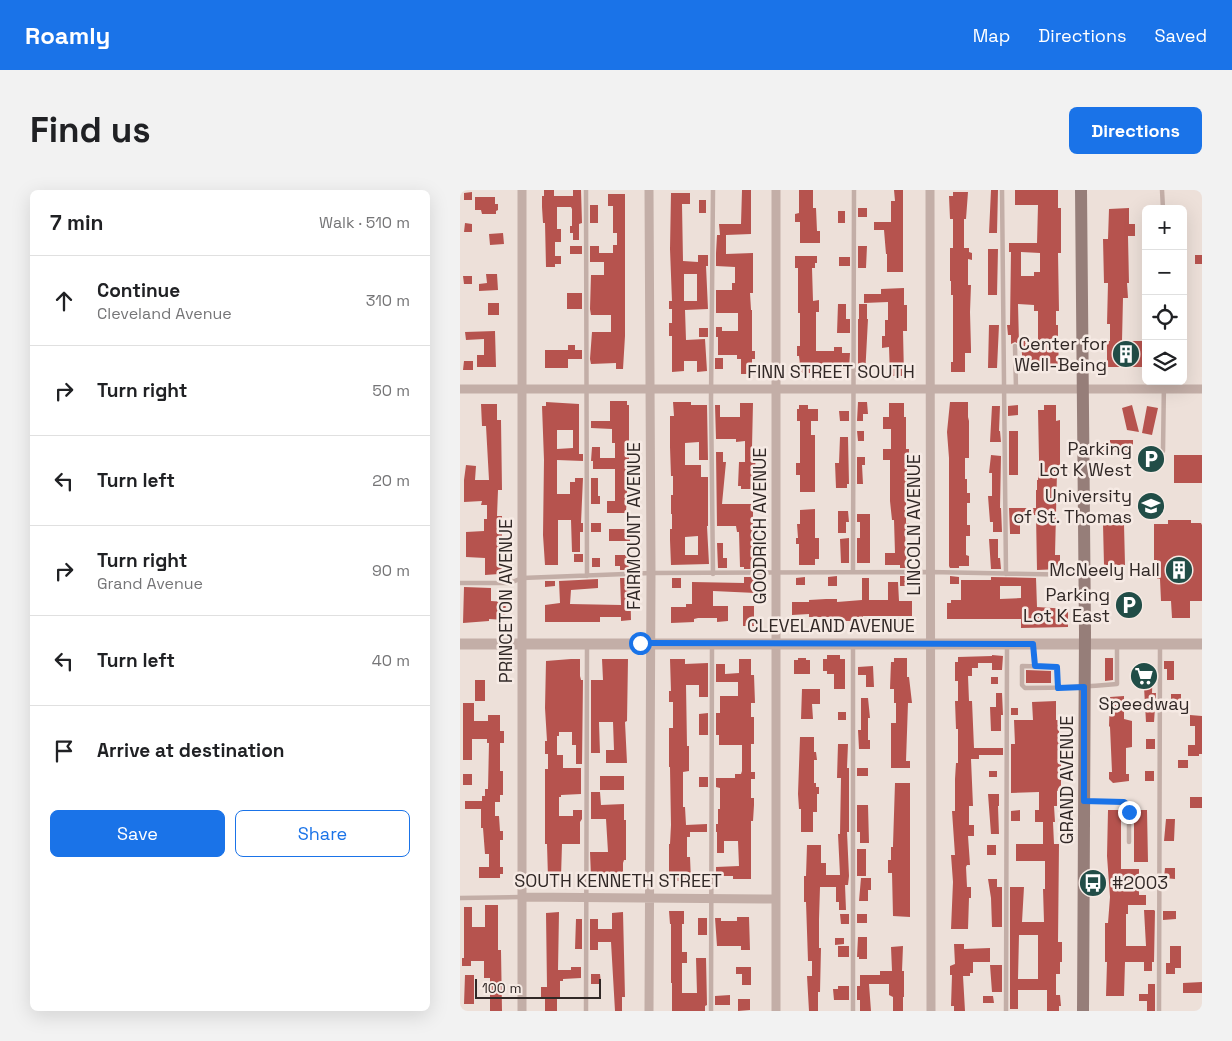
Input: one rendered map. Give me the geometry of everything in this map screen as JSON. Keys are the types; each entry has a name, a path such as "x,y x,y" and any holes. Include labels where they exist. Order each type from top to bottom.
{"main road":[{"name":"GRAND AVENUE","path":"1081,190 1085,643 1083,1011"}],"street":[{"name":"PRINCETON AVENUE","path":"522,190 522,1011"},
{"name":"FAIRMOUNT AVENUE","path":"649,190 651,573 649,1011"},
{"name":"GOODRICH AVENUE","path":"776,190 776,1011"},
{"name":"LINCOLN AVENUE","path":"930,190 931,1011"},
{"name":"FINN STREET SOUTH","path":"460,389 1016,389 1164,385 1202,389"},
{"name":"CLEVELAND AVENUE","path":"460,644 1202,644"},
{"name":"SOUTH KENNETH STREET","path":"522,897 776,898"}],"lane":[{"path":"586,190 587,576"},
{"path":"712,190 711,389 713,574"},
{"path":"853,572 854,190"},
{"path":"1002,190 1006,574"},
{"path":"1162,190 1162,205"},
{"path":"1015,346 1016,389"},
{"path":"1163,451 1164,385"},
{"path":"460,583 510,583 522,578 651,573 930,572 1084,576"},
{"path":"852,1011 853,643"},
{"path":"586,1011 587,644"},
{"path":"711,1011 712,644"},
{"path":"1006,644 1006,1011"},
{"path":"1033,644 1035,666"},
{"path":"1058,688 1057,667 1022,666 1023,687 1058,688 1117,684 1117,644"},
{"path":"1160,644 1160,1011"},
{"path":"1084,801 1124,802 1128,805 1129,842"},
{"name":"SOUTH KENNETH STREET","path":"460,898 522,897"}],"building":[{"path":"544,190 554,190 554,196 573,196 573,190 581,190 582,223 579,224 579,240 573,240 573,233 570,233 570,226 572,226 571,207 557,207 557,229 561,229 561,242 555,242 555,256 561,256 561,264 555,264 555,267 546,267 545,223 543,223 542,207"},
{"path":"742,190 751,190 751,234 726,235 726,254 753,253 753,293 750,293 752,351 755,351 755,359 752,359 752,374 741,374 741,359 737,359 737,355 718,355 718,337 716,337 716,327 722,327 722,331 738,331 738,313 716,313 716,290 732,290 732,283 735,283 735,267 716,266 716,253 717,235 720,235 719,224 741,224"},
{"path":"799,190 813,190 813,208 816,208 817,231 820,231 820,243 800,243 800,222 795,222 795,214 799,213"},
{"path":"894,190 903,190 903,272 887,272 884,230 874,230 874,222 891,222 891,201 895,201"},
{"path":"991,190 998,190 997,233 989,233"},
{"path":"1015,190 1058,190 1058,208 1061,208 1061,253 1058,253 1059,311 1056,311 1059,340 1058,367 1023,368 1021,341 1038,341 1038,311 1034,311 1034,305 1018,304 1019,344 1015,342 1011,344 1011,335 1008,335 1007,325 1010,325 1011,252 1009,252 1009,243 1037,243 1038,205 1015,205","holes":["1021,252 1040,253 1040,272 1034,272 1034,276 1021,276"]},
{"path":"472,192 472,200 464,200 464,193"},
{"path":"953,192 968,192 966,219 964,219 964,248 969,248 969,252 972,253 972,260 968,259 968,285 971,285 971,353 965,353 965,372 951,372 951,362 953,362 953,295 951,295 950,281 950,248 953,248 953,219 950,219 949,196 953,196"},
{"path":"671,193 690,193 690,204 682,204 683,261 698,262 698,255 708,255 708,266 706,266 708,309 685,310 686,340 705,339 707,371 697,372 697,361 684,361 684,371 672,372 672,336 669,336 669,323 672,323 672,309 669,309 669,301 672,301 670,249","holes":["684,274 697,274 697,301 684,301"]},
{"path":"608,194 625,194 625,336 623,369 616,369 616,363 591,364 590,359 592,332 611,332 611,315 591,315 590,309 591,275 604,275 604,262 590,262 590,246 599,246 599,253 613,253 613,245 617,245 617,233 613,233 613,206 608,206"},
{"path":"475,197 495,197 495,204 498,204 496,214 482,214 481,210 475,210"},
{"path":"699,200 706,200 706,213 699,213"},
{"path":"590,205 598,205 598,223 590,223"},
{"path":"858,208 867,208 867,217 858,217"},
{"path":"1129,208 1129,224 1135,224 1135,236 1128,236 1129,283 1127,283 1128,298 1123,298 1122,341 1142,341 1142,367 1107,367 1107,341 1110,341 1110,324 1107,324 1108,283 1104,283 1103,239 1108,239 1109,209"},
{"path":"838,211 845,211 845,223 838,223"},
{"path":"465,223 472,224 472,232 464,232"},
{"path":"503,233 504,244 490,245 489,234"},
{"path":"570,246 582,246 582,254 570,254"},
{"path":"858,246 867,246 866,268 858,268"},
{"path":"988,249 998,249 997,295 988,295"},
{"path":"1195,255 1202,255 1202,264 1195,264"},
{"path":"795,256 817,256 815,268 812,268 813,301 819,300 819,312 816,312 816,351 834,351 834,347 842,347 842,353 850,353 849,369 830,369 830,375 801,373 799,356 797,356 797,346 800,346 800,313 798,313 798,268 795,268"},
{"path":"839,257 850,257 850,266 839,266"},
{"path":"486,274 497,274 498,290 479,291 479,284 487,283"},
{"path":"463,276 472,276 472,284 464,284"},
{"path":"904,288 904,305 907,305 907,331 903,331 904,376 890,376 889,347 882,348 882,336 885,336 885,320 888,320 888,302 864,303 864,294 881,294 881,289"},
{"path":"567,293 582,293 582,309 567,309"},
{"path":"488,303 499,303 499,315 488,315"},
{"path":"838,304 846,304 846,319 850,319 850,333 837,333"},
{"path":"859,304 867,304 865,376 858,376"},
{"path":"989,325 999,325 997,368 988,368"},
{"path":"699,328 708,328 708,337 699,337"},
{"path":"495,331 496,367 477,367 477,355 484,355 484,339 466,340 465,332"},
{"path":"568,345 575,345 575,350 582,350 582,359 568,359 568,368 545,368 545,350 568,350"},
{"path":"715,358 723,358 723,369 715,369"},
{"path":"464,361 473,361 473,370 463,370"},
{"path":"610,401 627,401 627,405 629,405 629,467 626,513 607,513 607,501 615,501 615,469 593,469 593,461 591,461 592,447 600,447 600,458 615,458 615,443 612,443 612,429 591,428 591,421 610,421"},
{"path":"546,402 579,404 579,454 583,454 583,461 557,460 557,494 570,494 570,482 575,482 575,478 583,478 581,523 583,523 583,532 580,532 580,552 572,552 571,520 558,520 558,565 545,565 542,406 546,406","holes":["557,430 573,430 573,448 557,449"]},
{"path":"673,402 691,402 691,405 707,405 708,460 699,460 699,442 685,443 685,465 701,465 701,477 708,477 707,526 709,564 671,565 670,529 672,529 671,495 673,495 673,476 671,476 670,416 674,416","holes":["698,536 698,555 685,555 685,537"]},
{"path":"858,402 867,402 868,414 863,414 863,421 857,421"},
{"path":"950,402 968,402 969,458 965,458 965,479 967,479 967,493 970,493 970,503 967,503 967,525 970,525 970,536 966,536 966,555 969,556 969,566 959,566 959,568 950,568 949,566 949,458 947,432"},
{"path":"740,403 753,403 752,447 755,447 756,489 741,489 741,486 738,486 739,462 745,462 745,441 736,442 736,439 716,439 715,405 720,405 720,417 740,417"},
{"path":"889,403 904,403 904,417 906,417 906,449 909,449 909,458 907,458 906,523 909,523 909,534 905,534 907,568 900,568 900,565 885,565 885,553 895,553 894,520 892,520 890,501 890,460 883,460 883,449 891,449 891,429 883,429 883,417 889,417"},
{"path":"481,404 497,404 497,420 501,420 502,490 498,490 497,516 502,516 502,571 499,571 499,574 485,575 485,558 466,557 466,532 484,531 484,519 487,519 487,505 481,505 482,501 464,502 466,465 476,466 475,480 489,480 486,426 482,426"},
{"path":"799,405 808,405 808,409 818,409 818,421 811,421 811,435 815,435 815,492 800,492 800,475 796,475 796,463 800,463 800,421 797,421"},
{"path":"1018,405 1018,415 1008,416 1008,406"},
{"path":"1044,405 1056,405 1056,421 1060,420 1060,472 1057,472 1055,555 1060,555 1060,569 1037,570 1036,515 1023,515 1023,522 1020,522 1020,534 1010,534 1009,508 1036,508 1039,459 1038,410 1044,410"},
{"path":"1132,405 1139,432 1127,430 1122,408"},
{"path":"992,406 1000,406 999,431 1001,442 990,442"},
{"path":"1147,406 1158,408 1152,435 1142,433"},
{"path":"839,411 849,411 849,421 840,421"},
{"path":"857,431 864,431 864,441 858,441"},
{"path":"1009,431 1018,431 1018,475 1009,475"},
{"path":"840,437 848,437 849,484 847,484 847,488 836,488 835,463 839,463"},
{"path":"1110,440 1133,440 1133,452 1103,452 1103,443 1110,443"},
{"path":"716,452 723,452 723,462 726,462 722,504 753,504 753,525 756,525 756,532 753,532 753,555 756,554 756,569 740,567 739,532 737,532 736,526 717,526"},
{"path":"991,455 1001,456 1000,508 1002,532 993,532 993,522 990,522 988,496 992,496 992,473 989,473"},
{"path":"1174,455 1202,455 1202,483 1174,483"},
{"path":"857,457 865,457 865,465 862,465 863,484 857,484"},
{"path":"591,478 598,478 600,504 591,504"},
{"path":"815,509 815,538 819,538 819,559 815,559 815,565 799,565 799,544 796,544 796,538 798,538 797,524 800,524 800,510"},
{"path":"838,511 848,511 849,522 846,522 846,533 838,533"},
{"path":"857,514 870,514 870,563 857,563 857,538 860,538 860,522 857,522"},
{"name":"McNeely Hall","path":"1168,520 1191,520 1191,523 1201,523 1202,525 1202,601 1190,601 1190,618 1172,618 1171,601 1161,601 1160,579 1157,579 1157,560 1154,560 1154,524 1168,524"},
{"path":"591,523 601,523 601,532 591,532"},
{"path":"1103,524 1124,524 1125,565 1104,565"},
{"path":"609,529 630,529 630,541 609,541"},
{"path":"849,538 849,563 841,563 840,539"},
{"path":"989,539 998,539 998,558 1000,558 1001,569 991,569"},
{"path":"717,543 723,543 723,558 727,558 727,568 718,568"},
{"path":"574,554 583,554 583,562 574,562"},
{"path":"615,555 629,555 629,570 620,570 620,566 615,566"},
{"path":"592,558 600,558 600,567 592,567"},
{"path":"837,576 837,586 828,586 828,577"},
{"path":"900,576 907,576 907,586 900,586"},
{"path":"950,576 959,577 959,584 950,584"},
{"path":"744,577 756,577 756,593 713,591 713,606 728,606 728,621 717,622 717,618 698,618 694,619 694,622 671,623 671,607 686,607 686,604 692,604 692,582 744,583"},
{"path":"805,577 805,585 796,585 796,578"},
{"path":"991,577 1036,578 1037,607 1068,609 1068,627 1021,628 1021,619 947,619 947,603 951,603 951,600 961,600 961,580 991,580","holes":["1000,586 1021,586 1021,598 1000,599"]},
{"path":"620,578 630,578 631,620 621,621 621,617 600,617 600,622 545,622 545,605 560,603 559,581 598,579 598,588 571,590 570,604 621,605"},
{"path":"672,578 681,578 681,588 672,588"},
{"path":"862,578 869,578 869,600 888,600 888,582 898,582 899,601 912,601 912,616 863,616 853,617 853,621 841,621 841,617 809,617 809,614 792,615 792,602 826,599 837,599 837,602 862,600"},
{"path":"545,581 555,581 555,586 545,587"},
{"path":"464,587 491,588 491,601 506,602 505,620 489,619 489,621 463,623"},
{"path":"743,606 754,606 754,626 743,626"},
{"path":"827,655 840,655 840,659 845,659 845,689 834,689 834,674 827,674 827,671 823,671 823,659 827,659"},
{"path":"1003,656 1002,670 992,670 992,663 978,663 978,668 972,668 972,676 968,676 969,701 972,701 974,748 1003,748 1003,755 979,755 979,759 971,759 973,806 969,806 969,825 974,825 974,836 968,836 970,865 966,867 967,887 971,887 968,929 951,929 953,882 951,855 955,855 952,811 955,811 956,763 958,763 958,729 956,729 955,701 958,701 958,681 955,681 955,662 958,662 958,657"},
{"path":"798,658 810,660 810,674 794,674 794,660 798,660"},
{"path":"894,658 907,658 907,677 909,677 912,703 908,703 906,761 910,761 910,768 891,768 891,723 896,723 894,689 890,689 891,662 894,662"},
{"name":"Speedway","path":"1105,658 1113,658 1113,680 1105,681"},
{"path":"580,659 580,676 581,680 583,680 582,764 576,764 576,745 572,745 572,732 559,732 559,736 557,736 557,755 563,755 563,768 581,768 581,794 561,795 559,797 559,816 573,816 573,810 582,810 580,844 562,844 561,877 548,878 547,844 545,844 545,769 548,769 548,754 545,754 545,741 547,741 545,708 546,661"},
{"path":"602,659 628,659 627,721 625,722 627,763 606,763 606,750 614,750 613,722 599,722 600,753 591,753 591,680 603,680"},
{"path":"670,659 685,659 685,664 708,663 708,697 699,697 699,685 686,685 689,771 683,772 683,807 685,807 686,825 707,824 707,832 690,832 690,837 687,837 687,857 690,857 691,881 672,881 672,879 669,879 671,825 669,728 673,728 673,702 669,702 669,691 671,691"},
{"path":"739,659 751,659 751,675 754,675 755,703 751,703 751,717 754,717 754,744 751,744 751,772 755,772 755,779 751,779 751,798 754,798 754,805 753,821 751,821 751,879 733,879 733,876 716,876 716,867 739,866 738,841 724,841 724,853 717,853 716,824 718,824 718,809 720,809 720,788 716,787 716,778 735,778 735,774 741,774 742,745 719,745 719,735 716,735 716,713 720,713 720,696 738,696 738,682 716,682 716,664 725,664 725,674 739,673"},
{"path":"1164,661 1174,661 1174,680 1167,680 1167,669 1164,669"},
{"path":"1137,665 1153,665 1152,693 1156,693 1154,722 1146,722 1144,687 1137,687 1136,684"},
{"path":"873,666 874,687 866,687 866,675 858,675 858,667"},
{"path":"1026,670 1051,671 1051,683 1026,683"},
{"path":"991,677 998,677 998,684 991,684"},
{"path":"475,680 485,680 485,701 475,701"},
{"path":"802,689 820,689 820,704 812,704 813,719 801,719"},
{"path":"996,693 1002,693 1003,715 1001,715 1001,731 991,731 990,707 996,707"},
{"path":"1171,694 1181,694 1181,704 1171,704"},
{"path":"1124,696 1124,719 1132,721 1132,747 1126,748 1126,774 1129,774 1129,781 1113,783 1109,779 1109,772 1112,772 1109,726 1110,697"},
{"path":"861,698 868,698 870,718 868,718 868,740 870,740 870,749 859,749 858,730 861,730"},
{"path":"1056,701 1056,720 1059,720 1061,791 1057,791 1057,806 1054,806 1055,822 1053,822 1054,844 1059,844 1058,942 1062,942 1062,962 1060,962 1060,974 1056,974 1056,995 1060,995 1061,1006 1059,1006 1059,1011 1047,1011 1047,990 1018,990 1018,1009 1010,1009 1010,887 1024,887 1022,922 1044,922 1043,889 1045,889 1045,861 1016,861 1016,844 1043,844 1043,822 1035,822 1035,810 1039,810 1039,792 1011,793 1011,744 1015,744 1014,720 1033,720 1032,702","holes":["1019,935 1038,935 1038,979 1018,979"]},
{"path":"463,703 474,703 474,721 488,721 488,715 500,715 500,731 504,731 504,743 500,743 500,771 503,771 503,795 500,795 500,802 495,802 495,816 499,816 500,831 503,831 503,840 500,840 500,867 503,867 503,874 500,874 500,878 479,878 479,867 489,867 489,854 485,854 483,828 481,828 481,809 465,809 465,801 482,801 482,796 485,796 485,789 488,789 489,743 487,743 487,739 472,739 472,760 463,760"},
{"path":"1011,708 1018,708 1018,715 1011,715"},
{"path":"838,712 846,712 846,720 838,720"},
{"path":"708,713 708,735 699,735 699,714"},
{"path":"1190,715 1202,716 1202,754 1199,754 1199,756 1188,756 1188,745 1195,745 1195,726 1190,726"},
{"path":"800,737 814,737 814,752 816,752 817,760 814,760 814,783 816,783 816,787 819,787 819,794 817,794 817,812 813,812 813,832 801,832 801,809 799,809 798,794"},
{"path":"1146,739 1155,739 1155,749 1146,749"},
{"path":"838,744 848,744 849,832 847,832 849,876 848,885 845,885 846,910 839,910 839,902 836,902 836,887 820,887 820,992 818,992 818,1011 809,1011 807,976 812,976 812,961 808,961 806,902 804,902 807,845 821,845 821,863 826,863 826,875 840,875 838,834 840,834 841,778 837,778"},
{"path":"1178,760 1188,760 1188,768 1178,768"},
{"path":"857,768 868,768 868,776 857,776"},
{"path":"989,771 997,771 997,777 989,777"},
{"path":"1145,771 1154,771 1154,781 1145,781"},
{"path":"463,774 472,774 472,785 463,785"},
{"path":"600,776 624,776 624,790 600,790"},
{"path":"699,777 708,777 708,787 699,787"},
{"path":"895,783 910,783 910,917 893,916 892,873 888,873 888,860 891,860 891,847 893,847"},
{"path":"591,792 600,792 601,805 624,804 626,860 623,863 623,883 613,883 612,876 591,876 590,852 608,852 606,819 591,819"},
{"path":"988,794 999,794 999,834 991,834"},
{"path":"1190,797 1202,797 1202,808 1190,808"},
{"path":"857,805 868,805 869,843 860,843 860,832 857,832"},
{"path":"1020,810 1020,821 1011,821 1011,811"},
{"path":"1108,810 1121,810 1121,869 1139,869 1139,895 1146,895 1146,905 1128,905 1128,914 1126,914 1126,946 1146,946 1144,910 1155,911 1154,962 1152,962 1152,971 1144,971 1144,962 1125,962 1124,996 1106,996 1105,923 1108,923 1110,897 1107,856"},
{"path":"1134,810 1147,810 1148,862 1134,862"},
{"path":"1166,819 1175,819 1174,841 1164,841"},
{"path":"987,845 996,845 996,855 987,855"},
{"path":"857,849 866,849 866,876 857,876"},
{"path":"1165,868 1175,868 1175,879 1164,878"},
{"path":"861,878 871,878 871,890 868,890 868,901 859,901"},
{"path":"988,879 997,879 997,887 1002,887 1002,927 992,927"},
{"path":"485,905 498,905 498,950 501,950 502,1011 490,1011 490,978 484,978 484,961 471,961 471,966 462,966 462,958 464,958 464,907 472,907 472,927 485,927"},
{"path":"669,911 684,911 682,952 687,952 687,963 682,963 682,993 697,993 696,958 706,958 707,1005 705,1006 705,1011 672,1011 671,924"},
{"path":"1163,911 1176,911 1176,919 1163,920"},
{"path":"559,912 558,970 571,970 571,967 581,967 581,978 563,979 563,981 560,981 560,999 557,999 557,1011 545,1011 545,999 541,999 541,987 547,987 546,913"},
{"path":"623,912 625,997 622,997 622,1011 615,1011 611,942 598,942 598,950 590,950 590,919 598,919 598,929 612,929 612,913"},
{"path":"840,914 849,914 849,924 841,924"},
{"path":"857,914 867,914 867,923 857,923"},
{"path":"737,917 749,917 750,950 741,950 741,946 717,946 715,918 721,918 721,921 737,921"},
{"path":"698,918 707,918 707,935 698,935"},
{"path":"576,919 582,919 582,949 575,949"},
{"path":"858,937 867,937 867,959 859,959 857,957"},
{"path":"835,938 844,938 844,944 835,945"},
{"path":"954,944 964,944 964,949 990,948 990,962 973,962 973,973 970,973 970,976 963,976 965,1011 954,1011 954,1006 951,1006 952,975 950,975 950,966 955,964"},
{"path":"838,946 849,946 849,957 838,957"},
{"path":"903,946 903,1011 893,1011 893,997 889,995 889,984 869,984 871,1011 860,1011 860,1000 857,1000 857,986 860,986 860,975 880,975 880,971 892,971 891,947"},
{"path":"1170,946 1181,946 1181,968 1175,968 1175,974 1166,974 1166,963 1170,963"},
{"path":"990,965 1002,965 1002,992 992,992"},
{"path":"736,967 751,967 751,985 742,985 742,974 736,974"},
{"path":"591,974 600,974 601,984 591,984"},
{"path":"465,975 474,975 474,1004 464,1004"},
{"path":"1202,982 1202,993 1183,993 1183,983"},
{"path":"1148,984 1155,984 1155,1011 1147,1011 1147,1001 1139,1001 1139,994 1148,994"},
{"path":"838,986 849,986 849,1000 834,1000 833,989 838,989"},
{"path":"730,995 730,1005 715,1005 715,996"},
{"path":"983,996 993,996 994,1003 983,1003"},
{"path":"738,999 750,999 750,1010 738,1011"}],"place":[{"name":"Center for Well-Being","path":"1126,354"},
{"name":"Parking Lot K West","path":"1151,459"},
{"name":"University of St. Thomas","path":"1151,506"},
{"name":"McNeely Hall","path":"1179,570"},
{"name":"Parking Lot K East","path":"1129,605"},
{"name":"Speedway","path":"1144,676"},
{"name":"#2003","path":"1093,883"}],"route":[{"path":"640,643 1033,644 1035,666 1057,667 1058,688 1084,687 1084,801 1124,802 1128,805 1129,812"}]}
